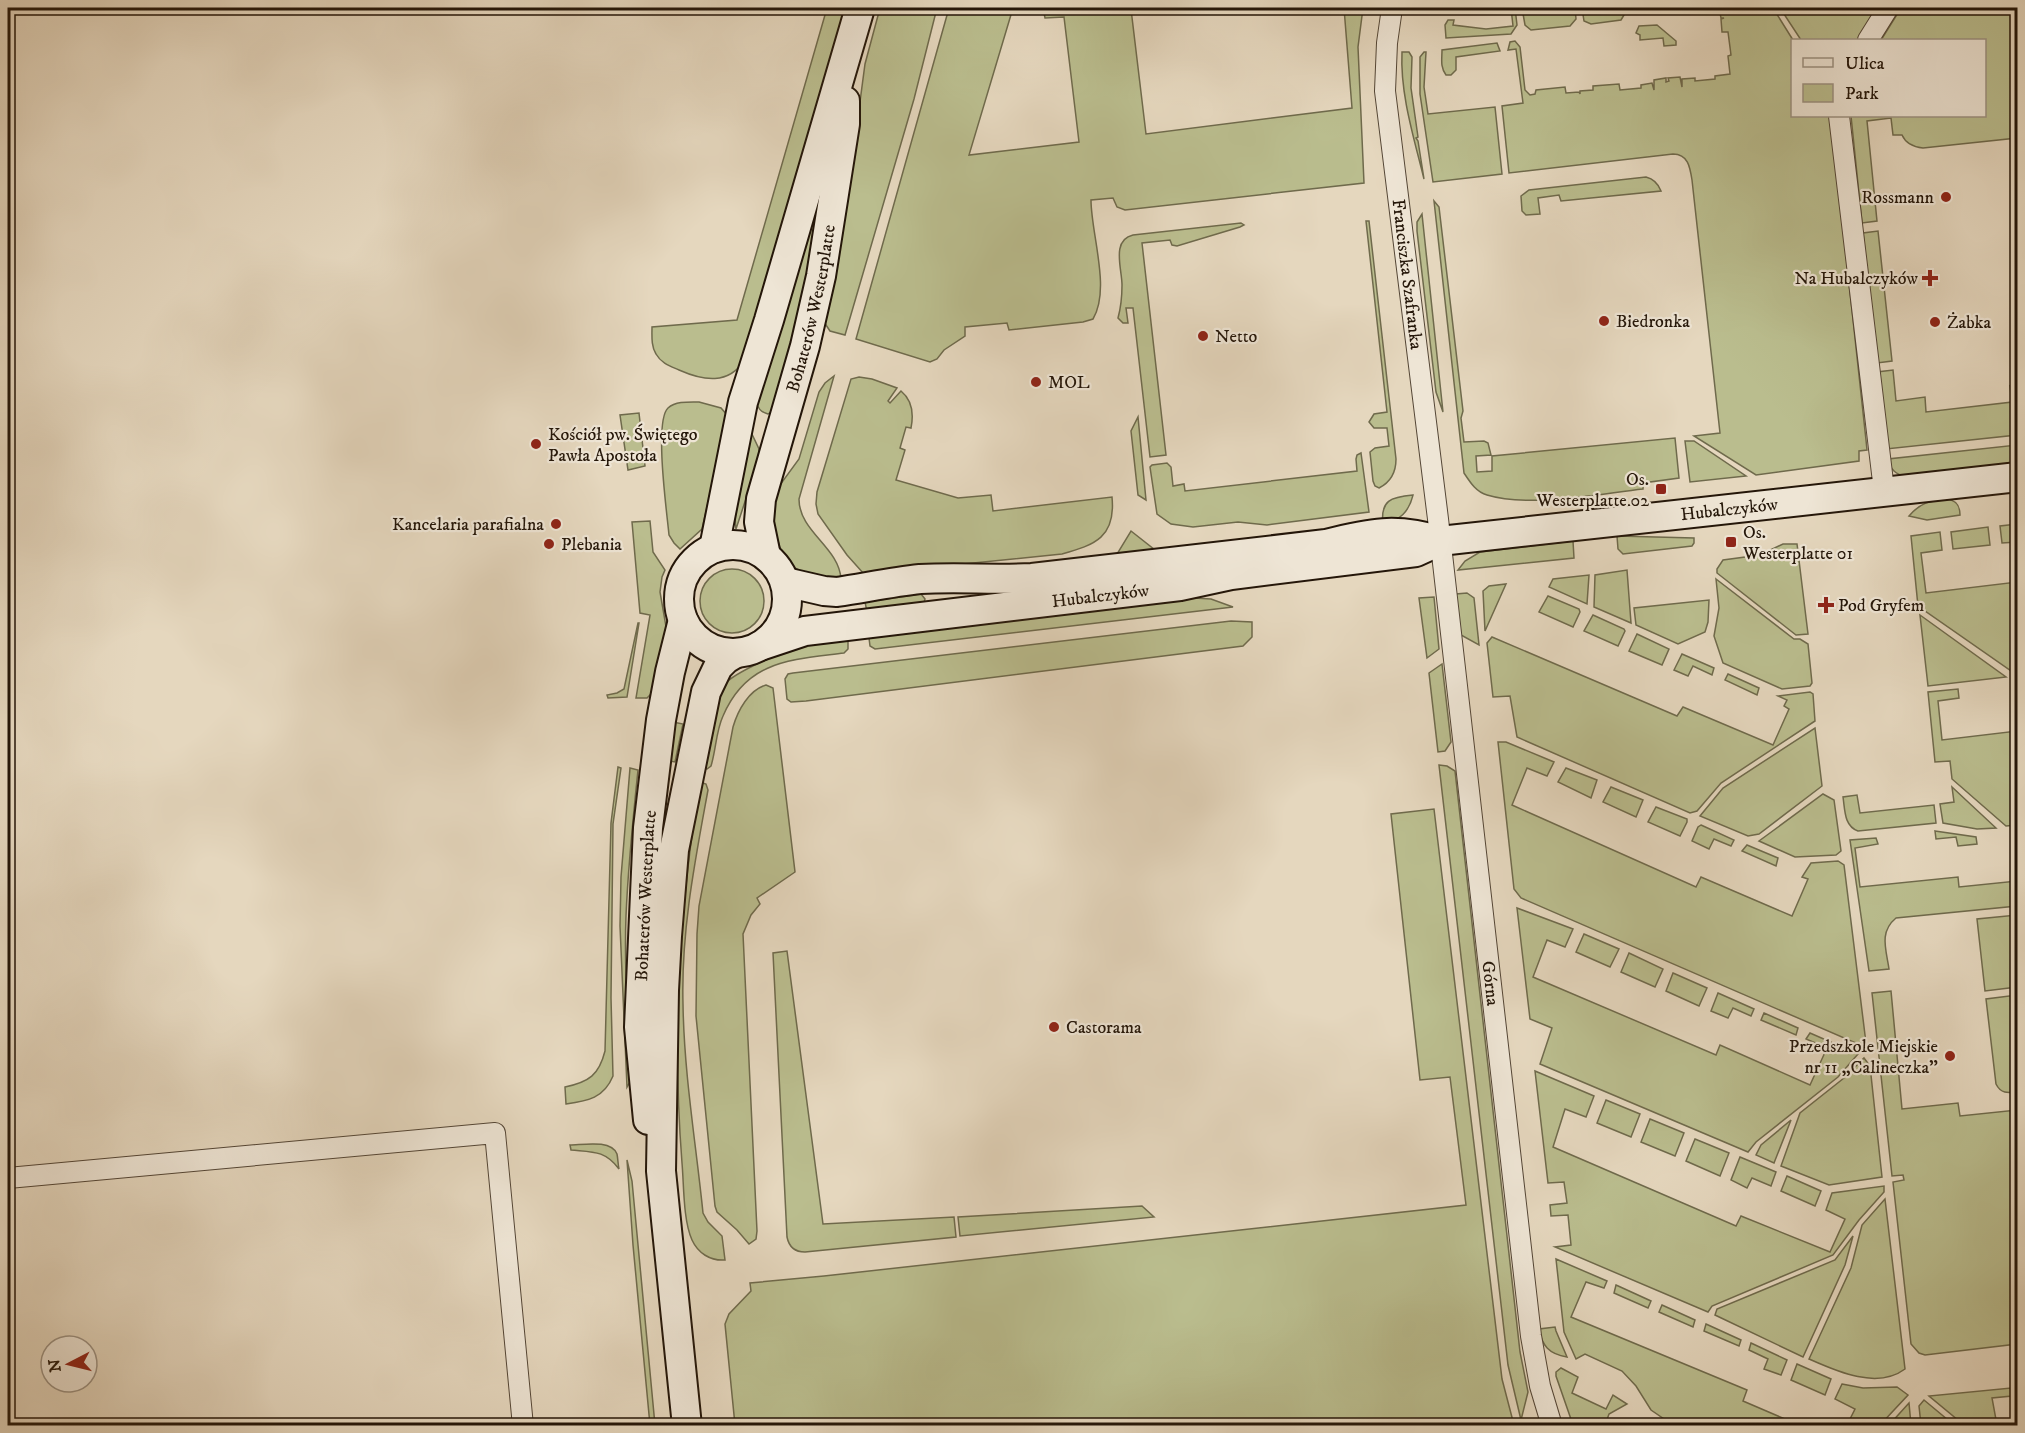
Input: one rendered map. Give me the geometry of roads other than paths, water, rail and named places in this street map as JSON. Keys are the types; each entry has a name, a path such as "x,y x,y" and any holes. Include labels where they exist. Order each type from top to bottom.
{"main road":[{"name":"Bohaterów Westerplatte","path":"714,548 743,402 860,8"},
{"name":"Bohaterów Westerplatte","path":"766,556 759,511 805,346 821,276 845,124 846,57"},
{"name":"Hubalczyków","path":"785,582 837,592 918,580 1032,578 1326,544 1353,537 1384,533 1410,532 1440,541 1884,490 2018,477"},
{"name":"Hubalczyków","path":"748,650 805,631 1180,586 1231,575 1406,554 1425,550 1440,541"},
{"path":"728,545 741,545 755,549 766,556 778,567 785,582 788,597 781,625 772,637 748,650 723,652 705,645 690,632 683,620 680,606 683,578 691,565 701,555 714,548 728,545"},
{"name":"Bohaterów Westerplatte","path":"661,1171 651,1139 646,1112 639,1000 648,828 655,766 670,672 683,620"},
{"name":"Bohaterów Westerplatte","path":"687,1425 661,1171 664,990 674,850 706,692 718,667 726,659 748,650"}],"street":[{"name":"Franciszka Szafranka","path":"1392,8 1387,43 1386,91 1440,541"},
{"path":"1869,39 1888,8"},
{"path":"1839,117 1884,490"},
{"name":"Górna","path":"1440,541 1531,1336 1540,1386 1552,1425"},
{"path":"8,1178 495,1133 523,1425"}],"place":[{"name":"Rossmann","path":"1946,197"},
{"name":"Na Hubalczyków","path":"1930,278"},
{"name":"Biedronka","path":"1604,321"},
{"name":"Żabka","path":"1935,322"},
{"name":"Netto","path":"1203,336"},
{"name":"MOL","path":"1036,382"},
{"name":"Kościół pw. Świętego Pawła Apostoła","path":"536,444"},
{"name":"Os. Westerplatte 02","path":"1661,489"},
{"name":"Kancelaria parafialna","path":"556,524"},
{"name":"Os. Westerplatte 01","path":"1731,542"},
{"name":"Plebania","path":"549,544"},
{"name":"Pod Gryfem","path":"1826,605"},
{"name":"Castorama","path":"1054,1027"},
{"name":"Przedszkole Miejskie nr 11 „Calineczka”","path":"1950,1056"}]}
